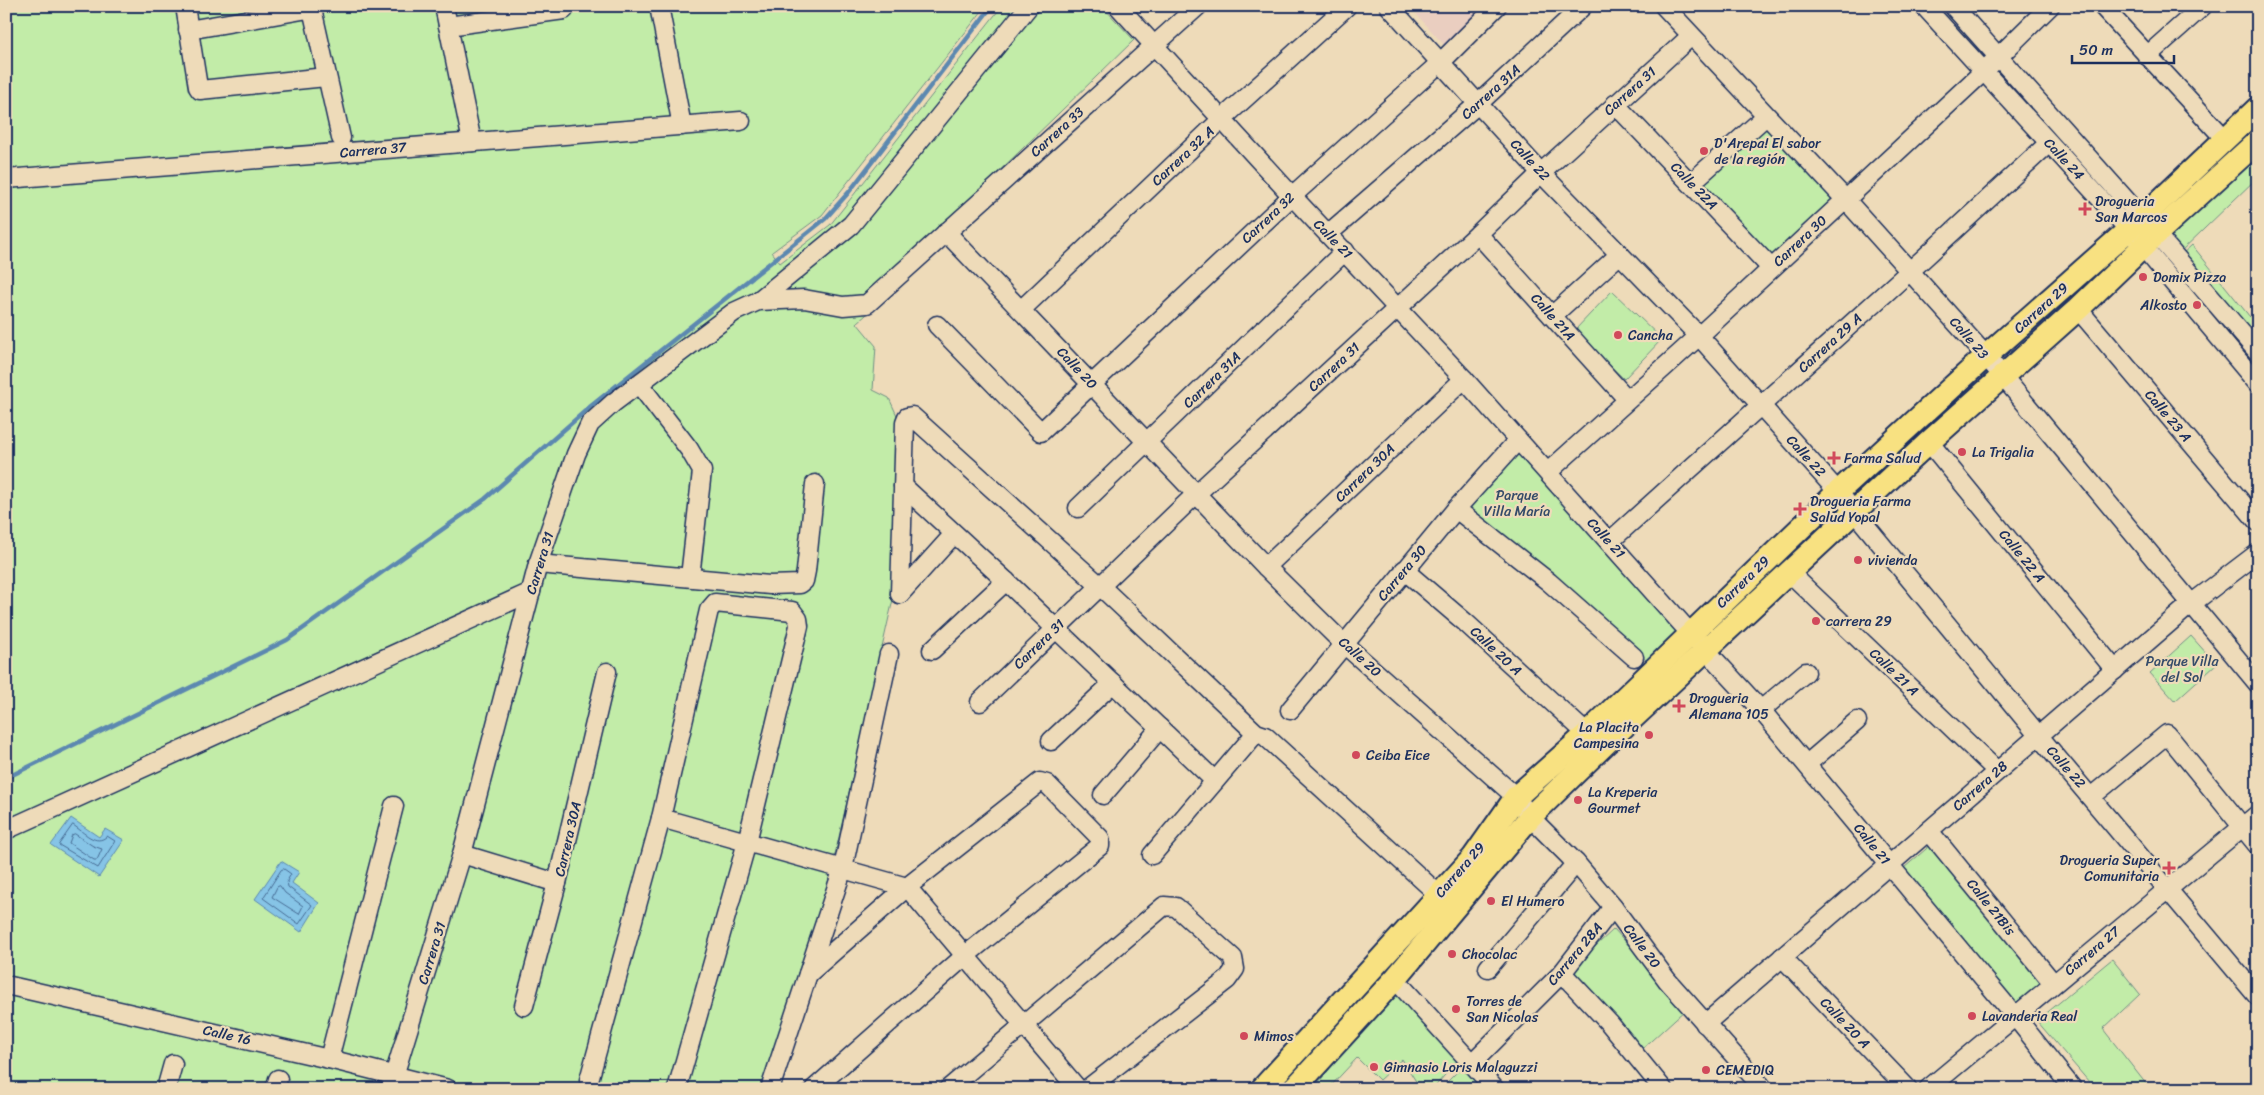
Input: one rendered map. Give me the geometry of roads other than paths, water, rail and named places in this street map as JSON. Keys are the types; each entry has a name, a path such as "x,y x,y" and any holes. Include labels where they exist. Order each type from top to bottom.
{"main road":[{"name":"Carrera 29","path":"1294,1089 1395,979 1530,817 1705,650 1929,442 2003,378 2078,309 2142,232 2225,139 2258,108"},
{"name":"Carrera 29","path":"1262,1089 1473,858 1516,797 1587,734 1838,492 1986,356 2258,141"}],"street":[{"path":"185,6 200,90 326,77"},
{"path":"444,6 472,142"},
{"path":"659,6 682,126"},
{"path":"758,301 851,226 1029,6"},
{"name":"Calle 21","path":"1118,6 1344,252 1464,378 1760,710 1807,764 2073,1089"},
{"name":"Carrera 33","path":"918,260 946,232 1198,6"},
{"name":"Carrera 32 A","path":"1022,309 1222,119 1347,6"},
{"name":"Calle 22","path":"1389,6 1541,173 1699,336 1838,492 2038,735 2258,997"},
{"name":"Carrera 32","path":"937,325 1041,432 1292,196 1441,62 1496,6"},
{"name":"Carrera 31A","path":"1328,234 1479,103 1584,6"},
{"name":"Calle 23","path":"1664,6 1845,199 1986,356 2258,684"},
{"name":"Calle 24","path":"1924,6 2049,143 2142,232 2258,352"},
{"name":"Calle 24","path":"1953,6 1999,56 2142,232 2258,384"},
{"name":"Carrera 30","path":"1548,472 1699,336 1984,72 2050,6"},
{"path":"2102,6 2225,139"},
{"path":"2147,56 2203,6"},
{"path":"188,30 308,9 313,13 341,138"},
{"path":"448,26 564,10"},
{"name":"Carrera 31","path":"980,702 1195,495 1478,234 1615,104 1691,36"},
{"name":"Calle 22A","path":"1615,104 1771,268"},
{"path":"1691,183 1766,116"},
{"name":"Carrera 37","path":"6,179 740,121"},
{"name":"Carrera 29 A","path":"1609,542 2049,143"},
{"name":"Calle 20","path":"946,232 1022,309 1195,495 1266,567 1344,644 1516,797 1530,817 1576,863 1614,907 1667,980 1764,1089"},
{"name":"Calle 21A","path":"1478,234 1627,399"},
{"name":"Carrera 31A","path":"1078,508 1344,252"},
{"path":"1552,316 1620,254"},
{"name":"Carrera 31","path":"392,1083 462,854 538,564 576,454 590,424 638,384 734,312 758,301 804,299 843,306 867,304 918,260"},
{"name":"Calle 23 A","path":"2078,309 2258,522"},
{"name":"Carrera 30A","path":"1266,567 1464,378"},
{"path":"638,384 689,449 702,471 690,577"},
{"path":"954,534 900,594 905,422 907,417 912,416 1100,585 1256,733 1265,736 1439,895"},
{"name":"Carrera 30","path":"1290,710 1404,570 1518,440"},
{"name":"Calle 22 A","path":"1929,442 2115,670"},
{"path":"538,564 770,585 800,584 804,581 806,571 815,484"},
{"path":"903,486 1056,628 1215,781"},
{"path":"1456,509 1549,582 1634,657"},
{"name":"Carrera 28","path":"1705,1024 2191,604 2258,553"},
{"name":"Calle 20 A","path":"1404,570 1466,623 1587,734"},
{"name":"Calle 21 A","path":"1790,573 1997,771"},
{"path":"932,650 1006,581"},
{"path":"6,830 531,592"},
{"path":"591,1089 589,1080 661,818 709,610 715,603 792,611 798,618 799,626 747,842 676,1089"},
{"path":"770,1089 843,868 889,654"},
{"name":"Carrera 30A","path":"524,1006 557,883 608,672"},
{"path":"1760,710 1806,672"},
{"path":"1051,741 1113,683"},
{"path":"1807,764 1857,721"},
{"path":"1103,795 1160,728"},
{"path":"1152,856 1256,733"},
{"path":"2091,796 2167,734 2258,846"},
{"path":"808,974 907,887 1040,782 1047,784 1100,838 1100,846 966,955 814,1089"},
{"path":"329,1059 394,806"},
{"name":"Carrera 27","path":"1928,1089 2014,1015 2258,814"},
{"path":"661,818 907,887 1078,1089"},
{"name":"Calle 21Bis","path":"1929,831 2053,983"},
{"path":"462,854 557,883"},
{"path":"1488,968 1576,863"},
{"path":"948,1089 1164,906 1176,906 1233,958 1235,969 1227,980 1087,1089"},
{"name":"Carrera 28A","path":"1472,1064 1562,973 1614,907"},
{"name":"Calle 20 A","path":"1782,957 1908,1089"},
{"path":"1562,973 1610,1024 1662,1089"},
{"path":"1395,979 1496,1089"},
{"name":"Calle 16","path":"6,985 329,1059 392,1083 448,1089"},
{"path":"166,1089 173,1064"}],"water":[{"path":"71,818 99,837 105,829 124,840 99,877 51,845"},
{"path":"281,861 299,872 292,883 319,903 301,932 255,899"}],"waterway":[{"path":"6,778 287,640 485,499 591,406 825,219 849,192 992,6"}],"place":[{"name":"D'Arepa! El sabor de la región","path":"1704,151"},
{"name":"Drogueria San Marcos","path":"2085,209"},
{"name":"Domix Pizza","path":"2143,277"},
{"name":"Alkosto","path":"2197,305"},
{"name":"Cancha","path":"1618,335"},
{"name":"La Trigalia","path":"1962,452"},
{"name":"Farma Salud","path":"1834,458"},
{"name":"Drogueria Farma Salud Yopal","path":"1800,509"},
{"name":"vivienda","path":"1858,560"},
{"name":"carrera 29","path":"1816,621"},
{"name":"Drogueria Alemana 105","path":"1679,706"},
{"name":"La Placita Campesina","path":"1649,735"},
{"name":"Ceiba Eice","path":"1356,755"},
{"name":"La Kreperia Gourmet","path":"1578,800"},
{"name":"Drogueria Super Comunitaria","path":"2169,868"},
{"name":"El Humero","path":"1491,901"},
{"name":"Chocolac","path":"1452,954"},
{"name":"Torres de San Nicolas","path":"1456,1009"},
{"name":"Lavanderia Real","path":"1972,1016"},
{"name":"Mimos","path":"1244,1036"},
{"name":"Gimnasio Loris Malaguzzi","path":"1374,1067"},
{"name":"CEMEDIQ","path":"1706,1070"}],"park label":[{"name":"Parque Villa María","path":"1517,504"},
{"name":"Parque Villa del Sol","path":"2182,670"}]}
